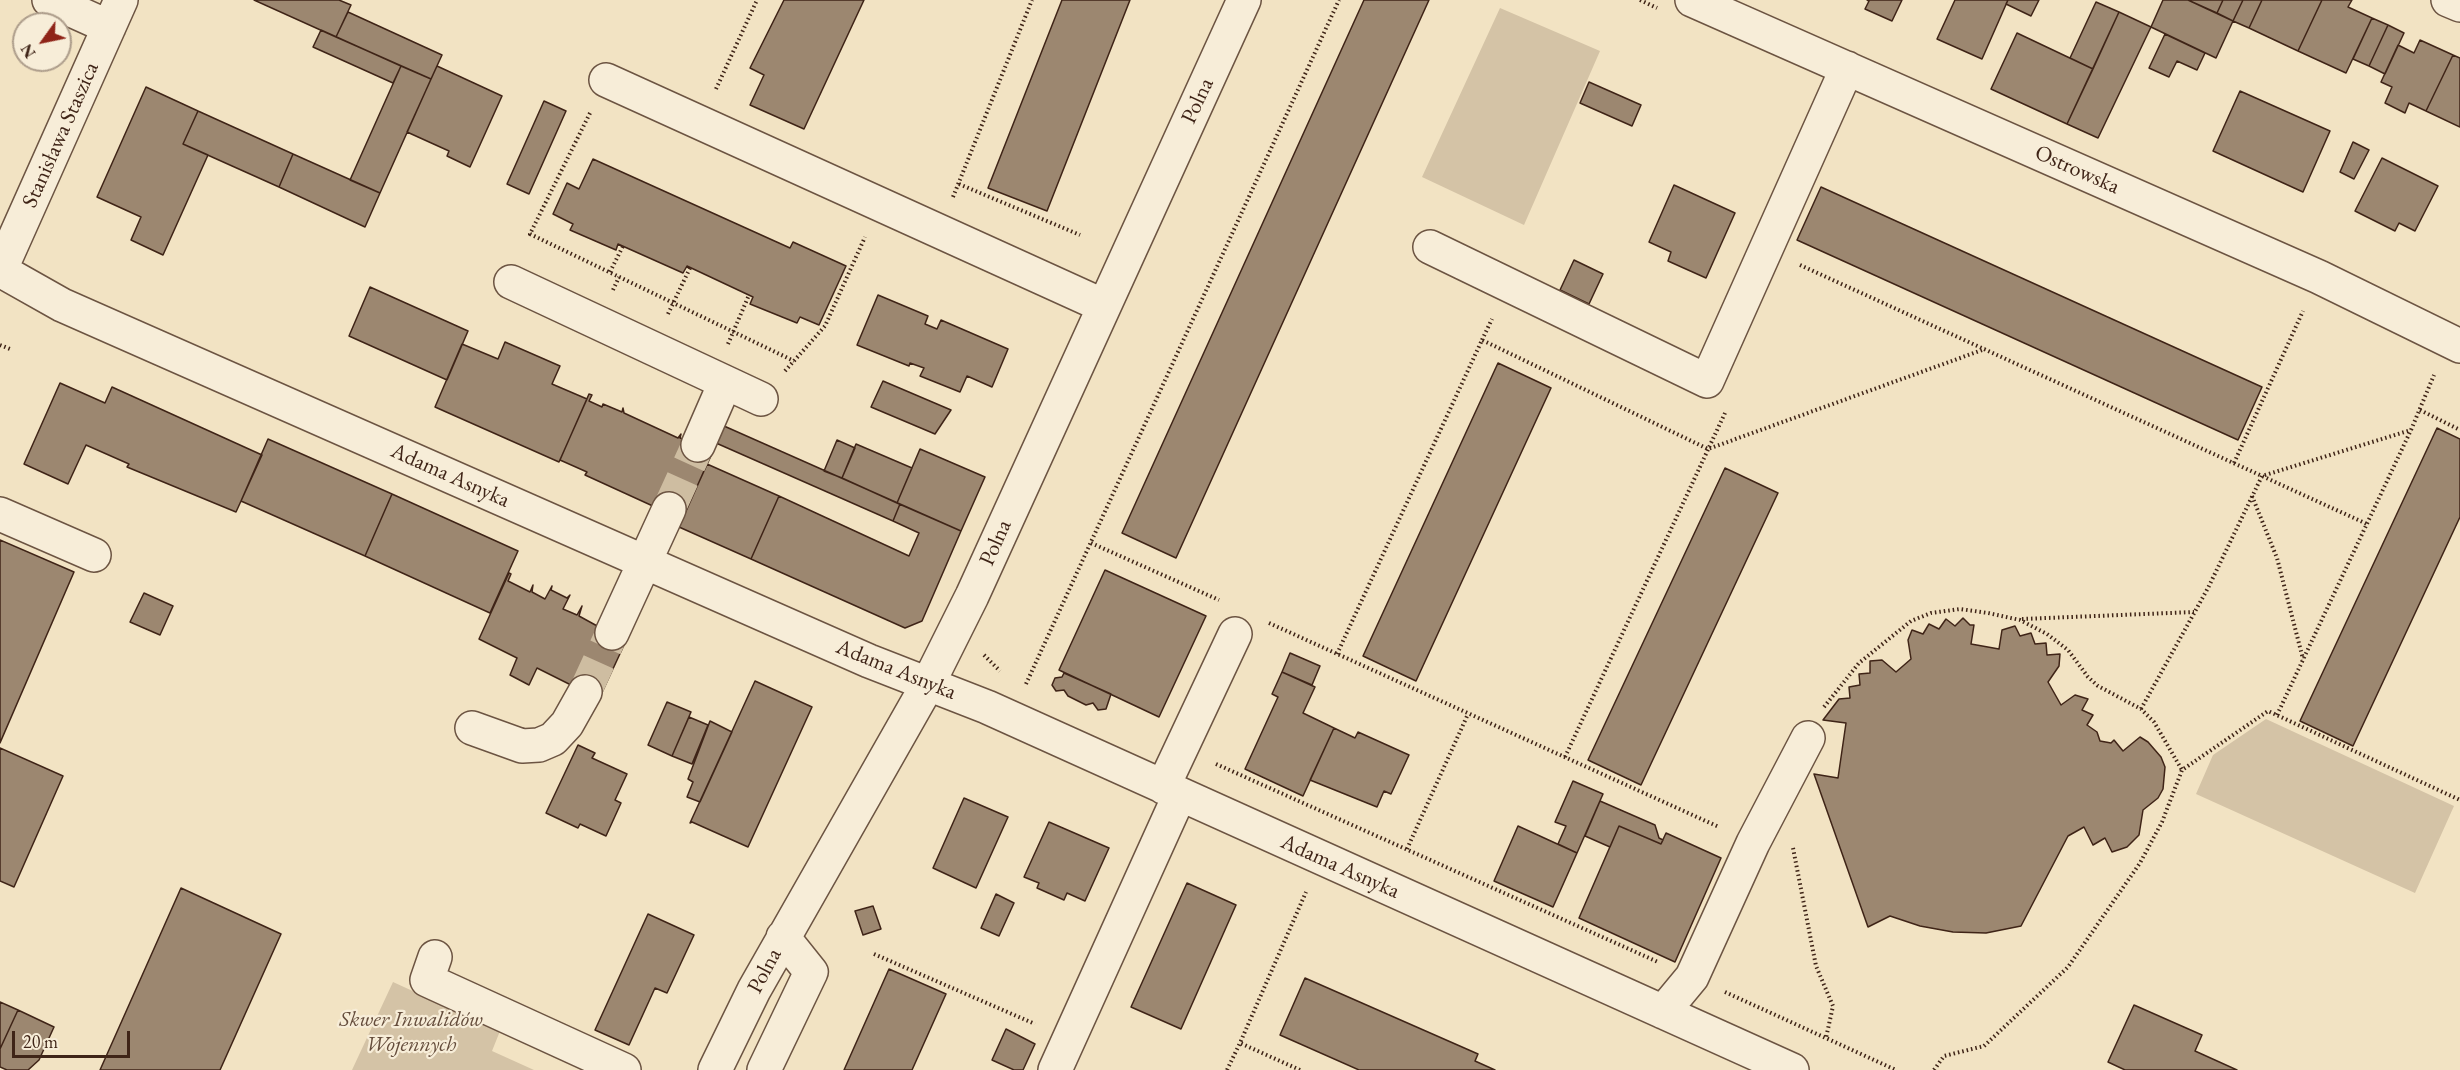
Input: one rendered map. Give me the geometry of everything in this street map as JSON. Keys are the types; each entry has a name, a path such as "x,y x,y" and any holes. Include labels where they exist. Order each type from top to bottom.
{"street":[{"path":"49,0 115,13"},
{"name":"Polna","path":"715,1070 783,937 928,684 1244,0"},
{"path":"2448,0 2460,5"},
{"name":"Ostrowska","path":"1677,5 1846,68 2319,277 2460,346"},
{"name":"Stanisława Staszica","path":"0,270 115,13"},
{"path":"1430,247 1707,381 1846,68"},
{"path":"606,80 1104,306"},
{"name":"Adama Asnyka","path":"0,270 62,305 869,661 987,707 1663,1012 1760,1063 1792,1070"},
{"path":"511,282 761,399"},
{"path":"698,445 719,380"},
{"path":"612,633 669,509"},
{"path":"0,514 94,555"},
{"path":"1055,1070 1172,791 1180,752 1235,634"},
{"path":"472,728 522,746 539,746 553,739 567,724 585,692"},
{"path":"1663,1012 1692,977 1753,843 1808,738"},
{"path":"764,1070 811,972 783,937"},
{"path":"435,957 427,980 624,1070"}],"path":[{"path":"701,122 757,0"},
{"path":"939,231 1032,0"},
{"path":"1026,684 1340,0"},
{"path":"1640,0 1677,5"},
{"path":"606,80 530,234 794,361"},
{"path":"959,184 1080,235"},
{"path":"761,399 825,326 880,204"},
{"path":"610,273 623,246"},
{"path":"1795,263 2367,524"},
{"path":"652,348 690,268"},
{"path":"2234,463 2319,277"},
{"path":"719,380 733,332 749,295"},
{"path":"1336,654 1482,340 1708,449 1985,349"},
{"path":"0,345 10,349"},
{"path":"1565,758 1728,408"},
{"path":"2277,715 2420,410 2460,430"},
{"path":"2141,708 2195,612 2262,476 2412,430"},
{"path":"2252,496 2277,558 2303,660"},
{"path":"1091,543 1224,603"},
{"path":"1808,738 1818,716 1859,663 1911,621 1931,613 1960,609 2020,620 2195,612"},
{"path":"2020,620 2047,634 2068,650 2088,677 2098,686 2141,708 2154,722 2182,770"},
{"path":"1265,622 1753,843"},
{"path":"953,633 975,645 1002,672 1010,676"},
{"path":"1018,680 1036,689"},
{"path":"1934,1070 1944,1056 1984,1046 2068,967 2140,863 2162,822 2182,770 2268,711 2460,800"},
{"path":"1407,849 1468,714"},
{"path":"1180,752 1213,763 1407,849 1896,1070"},
{"path":"1792,842 1812,947 1833,1006 1826,1038"},
{"path":"1227,1070 1321,859"},
{"path":"874,954 1068,1038"},
{"path":"1240,1043 1300,1070"}],"green space":[{"path":"1500,8 1600,51 1524,225 1422,177"},
{"path":"2266,719 2454,806 2415,893 2196,794 2213,755"},
{"name":"Skwer Inwalidów Wojennych","path":"393,982 500,1031 492,1051 534,1070 352,1070"}],"building":[{"path":"254,0 339,0 351,5 336,37"},
{"path":"784,0 864,0 804,129 750,105 764,75 750,68"},
{"path":"1062,0 1130,0 1047,211 988,188"},
{"path":"1364,0 1429,0 1176,558 1122,533"},
{"path":"1867,0 1902,0 1892,21 1865,9 1869,1"},
{"path":"1955,0 2008,0 1982,59 1937,39"},
{"path":"2008,0 2039,0 2031,16 2006,4"},
{"path":"2163,0 2188,0 2233,21 2216,58 2151,27"},
{"path":"2188,0 2223,0 2217,13"},
{"path":"2223,0 2243,0 2233,21 2217,13"},
{"path":"2243,0 2262,0 2249,28 2233,21"},
{"path":"2262,0 2322,0 2298,51 2249,28"},
{"path":"2322,0 2352,0 2348,7 2372,18 2346,73 2298,51"},
{"path":"2096,2 2119,12 2093,69 2070,58"},
{"path":"348,12 442,55 431,79 336,37"},
{"path":"2119,12 2151,27 2098,138 2067,124"},
{"path":"2372,18 2388,25 2369,66 2353,59"},
{"path":"2388,25 2404,33 2385,74 2369,66"},
{"path":"321,30 401,66 393,83 313,47"},
{"path":"2017,33 2093,69 2067,124 1991,89"},
{"path":"2165,34 2205,53 2197,70 2177,61 2169,77 2149,68"},
{"path":"2420,40 2453,55 2426,111 2409,103 2405,113 2385,103 2392,87 2381,82 2398,45 2414,53"},
{"path":"2453,55 2460,58 2460,127 2426,111"},
{"path":"401,66 431,79 380,193 350,180"},
{"path":"437,66 502,96 470,167 447,156 449,151 407,132"},
{"path":"1589,82 1641,105 1632,126 1580,103"},
{"path":"146,87 198,111 183,144 208,155 163,255 131,240 141,217 97,197"},
{"path":"2240,91 2330,131 2303,192 2213,151"},
{"path":"544,101 566,111 529,194 507,184"},
{"path":"198,111 293,154 279,187 183,144"},
{"path":"2353,142 2369,150 2354,179 2340,172"},
{"path":"293,154 380,193 365,227 279,187"},
{"path":"2382,158 2438,186 2415,231 2399,223 2395,231 2355,211"},
{"path":"593,159 790,248 793,242 846,266 819,325 800,317 797,323 750,304 753,297 687,266 683,273 618,244 616,250 570,230 573,224 553,214 567,183 579,189"},
{"path":"1674,185 1735,213 1706,278 1668,261 1671,252 1649,242"},
{"path":"1821,187 2262,387 2238,440 1797,240"},
{"path":"1574,260 1603,274 1589,304 1560,290"},
{"path":"370,287 468,331 447,380 349,336"},
{"path":"878,295 928,316 925,324 937,329 941,320 1008,349 992,387 967,376 960,392 920,376 924,368 910,363 909,366 857,345"},
{"path":"505,342 560,366 552,384 587,399 559,462 435,407 462,344 498,359"},
{"path":"1498,363 1551,388 1416,681 1363,656"},
{"path":"883,381 951,410 935,434 871,407"},
{"path":"60,383 105,403 112,387 262,455 236,512 127,467 129,464 86,445 68,484 24,464"},
{"path":"589,394 592,395 589,401 602,407 603,404 622,412 623,408 624,413 678,438 681,434 680,438 712,450 715,447 684,515 655,507 585,475 587,472 560,460"},
{"path":"724,426 900,504 893,521 716,443"},
{"path":"2437,428 2460,439 2460,517 2353,746 2300,721"},
{"path":"268,439 392,494 365,556 241,501"},
{"path":"837,440 855,448 842,478 824,471"},
{"path":"856,444 912,468 897,503 842,478"},
{"path":"920,449 985,477 961,531 897,503"},
{"path":"707,464 779,496 751,559 679,527"},
{"path":"1725,468 1778,493 1641,785 1588,760"},
{"path":"392,494 518,551 490,613 365,556"},
{"path":"779,496 909,556 919,533 893,521 900,504 961,531 922,621 905,628 751,559"},
{"path":"0,540 74,572 0,743"},
{"path":"1105,570 1206,616 1159,717 1059,670"},
{"path":"509,573 511,574 508,581 530,592 533,585 532,592 545,599 552,586 551,590 567,598 570,595 563,609 577,615 582,606 579,616 599,627 631,630 599,699 537,668 529,685 510,675 517,658 479,639"},
{"path":"144,593 173,606 160,635 130,622"},
{"path":"1963,618 1970,625 1974,625 1971,644 1999,649 2002,630 2015,626 2020,636 2031,633 2035,644 2046,643 2047,655 2060,654 2059,666 2048,682 2061,705 2075,695 2088,699 2082,710 2093,715 2087,725 2097,732 2100,741 2111,743 2114,740 2123,751 2140,737 2148,742 2161,757 2165,767 2163,789 2158,798 2143,810 2139,835 2127,847 2112,852 2105,838 2093,845 2084,827 2068,836 2021,926 1986,933 1953,932 1920,926 1890,916 1868,927 1814,774 1838,778 1846,723 1823,720 1839,699 1850,698 1849,687 1860,685 1859,674 1870,673 1870,661 1882,660 1896,672 1911,659 1908,640 1912,630 1923,634 1929,624 1939,629 1946,619 1955,626"},
{"path":"1290,653 1320,666 1312,685 1282,672"},
{"path":"1282,672 1315,687 1303,713 1334,728 1303,796 1245,769 1278,697 1272,694"},
{"path":"1064,673 1111,694 1106,709 1098,710 1093,703 1086,705 1068,696 1064,690 1056,691 1052,685 1055,678 1062,677"},
{"path":"755,681 812,707 748,847 690,823"},
{"path":"667,702 691,712 672,756 648,745"},
{"path":"689,717 708,725 692,764 672,756"},
{"path":"710,721 732,732 700,802 687,797 693,782 688,779"},
{"path":"1334,728 1355,738 1358,732 1409,755 1391,794 1384,791 1377,807 1310,780"},
{"path":"578,745 595,753 592,758 627,774 615,800 621,803 606,836 580,824 578,828 546,813"},
{"path":"0,748 63,776 14,887 0,881"},
{"path":"1573,781 1603,794 1577,853 1558,844 1566,826 1555,822"},
{"path":"964,798 1008,817 976,888 933,868"},
{"path":"1600,801 1655,825 1659,838 1663,840 1661,844 1619,826 1610,847 1585,836"},
{"path":"1049,822 1109,848 1085,901 1067,893 1064,900 1037,888 1039,883 1024,877"},
{"path":"1518,826 1577,853 1553,907 1494,881"},
{"path":"1619,826 1661,844 1666,833 1721,858 1675,962 1579,918"},
{"path":"1187,883 1236,905 1181,1029 1131,1007"},
{"path":"181,888 281,934 220,1070 100,1070"},
{"path":"996,894 1014,903 999,936 981,928"},
{"path":"873,906 881,929 863,935 855,911"},
{"path":"648,914 694,935 667,993 655,988 629,1045 595,1030"},
{"path":"889,969 946,994 912,1070 844,1070"},
{"path":"1305,978 1478,1054 1475,1061 1495,1070 1359,1070 1280,1035"},
{"path":"0,1002 18,1010 0,1049"},
{"path":"2134,1005 2202,1035 2195,1051 2237,1070 2125,1070 2108,1062"},
{"path":"18,1010 54,1027 39,1060 28,1070 7,1070 0,1067 0,1049"},
{"path":"1006,1029 1035,1044 1023,1070 1014,1070 992,1060"}],"tunnel":[{"path":"669,509 698,445"},
{"path":"585,692 612,633"}]}
